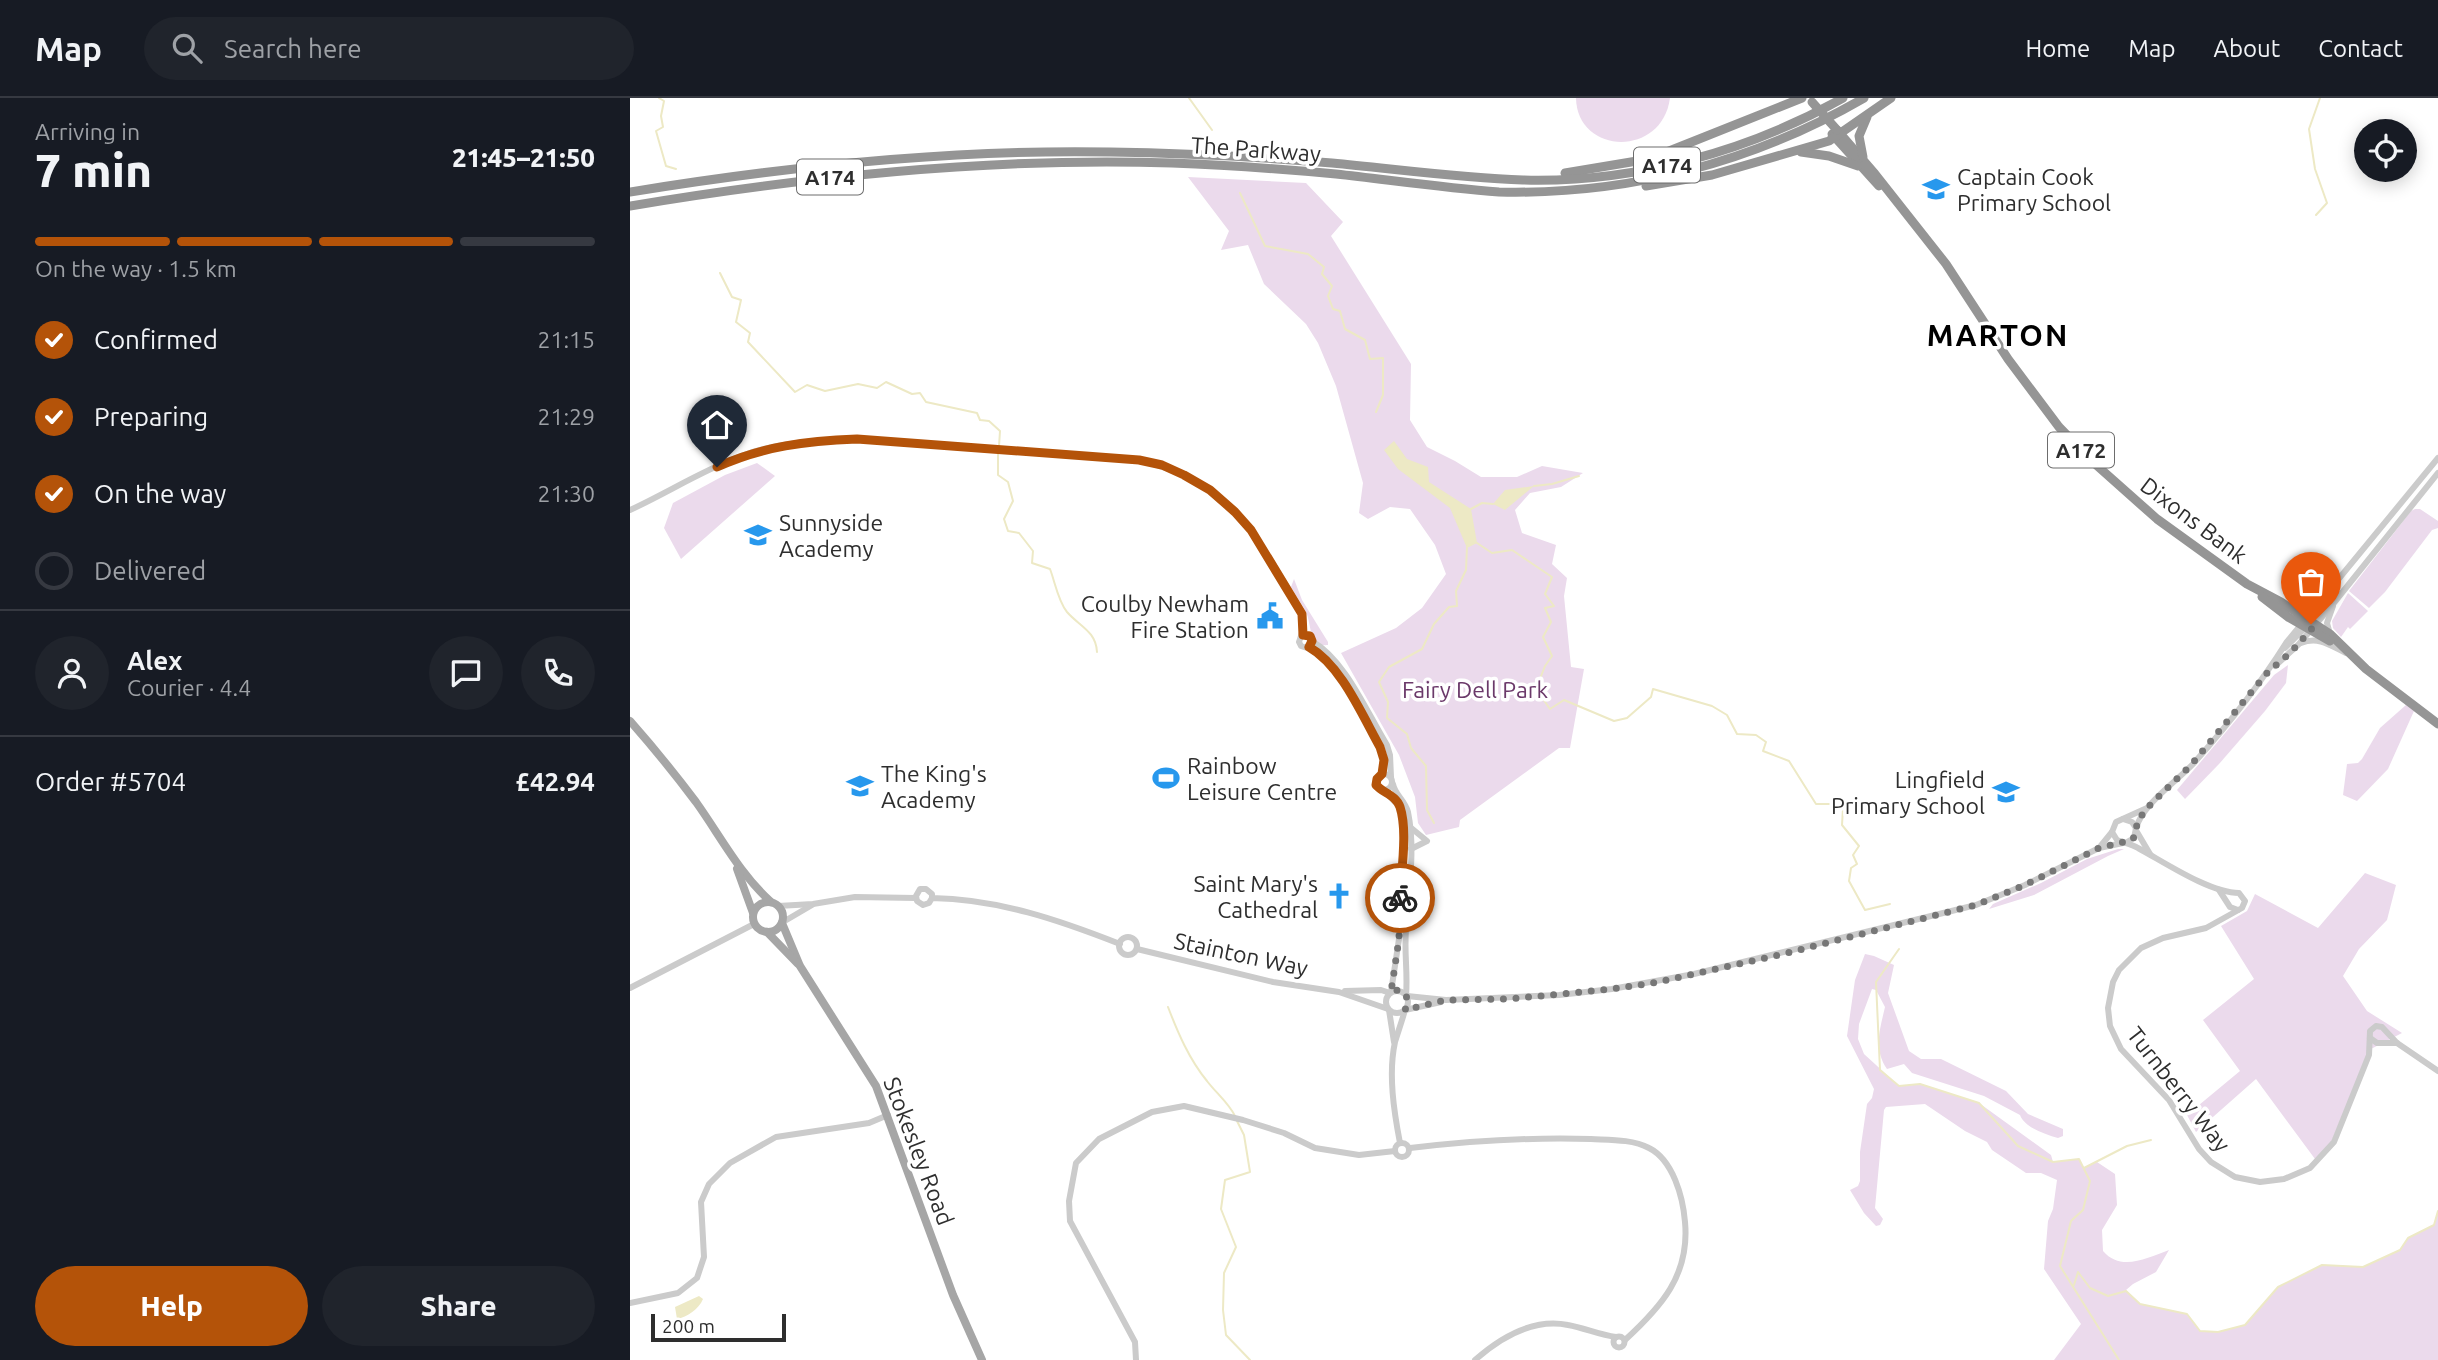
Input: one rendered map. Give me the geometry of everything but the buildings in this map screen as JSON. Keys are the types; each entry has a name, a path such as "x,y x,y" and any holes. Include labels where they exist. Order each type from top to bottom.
{"highway":[{"name":"The Parkway","path":"630,190 809,166 1002,152 1231,156 1522,180 1566,179 1661,167 1746,142 1801,120 1843,98"},
{"name":"The Parkway","path":"630,206 881,172 996,165 1118,162 1278,169 1474,190 1543,192 1632,183 1710,165 1790,136 1864,98"},
{"path":"1836,133 1868,116 1891,98"},
{"name":"A172","path":"1480,177 1549,175 1625,165 1673,150 1773,109 1806,100 1863,164"},
{"path":"1863,164 1859,136 1868,116"},
{"name":"A174","path":"1543,192 1573,193 1712,175 1798,151 1836,133"},
{"name":"A174","path":"1798,151 1863,164"},
{"name":"Dixons Bank","path":"1863,164 1946,264 2008,359 2059,427 2099,469 2138,503 2288,617 2330,634 2351,656"},
{"name":"Dixons Bank","path":"2254,589 2281,602 2438,724"}],"main road":[{"name":"A172","path":"1773,109 1785,98"},
{"path":"630,721 697,803 735,863 757,890 782,910 782,923 800,966"},
{"path":"735,863 760,930 767,932 800,966"},
{"path":"754,919 760,905 775,904"},
{"path":"767,932 779,928 782,923"},
{"name":"Stokesley Road","path":"800,966 876,1086 953,1295 982,1360"}],"street":[{"path":"630,510 740,456 813,440 857,439 1139,460 1169,468 1210,490 1251,530 1302,614 1303,635 1299,640 1300,644 1305,648 1310,644"},
{"path":"2268,672 2299,644 2317,607 2438,458"},
{"path":"2330,634 2327,623 2333,604 2438,473"},
{"name":"A172","path":"2281,602 2305,609 2317,607"},
{"path":"2284,647 2291,645 2328,603 2333,604"},
{"path":"1391,992 1398,990 1406,996 1446,1000 1509,999 1612,989 1667,980 1775,956 1976,905 2025,885 2099,848 2132,840 2147,808 2191,765 2268,672 2284,647 2291,626 2288,617"},
{"path":"1303,635 1310,636 1310,644"},
{"path":"2299,644 2313,639 2351,656"},
{"path":"1310,644 1334,668 1380,747 1384,760 1382,774 1376,782 1379,789 1400,807 1403,834 1399,939 1391,992 1386,1002 1395,1044 1394,1096 1400,1143 1395,1151"},
{"path":"1310,644 1324,648 1339,664 1387,745 1394,790 1406,804 1411,849 1405,933 1408,1003 1395,1044"},
{"path":"1382,774 1391,776"},
{"path":"1384,791 1393,784"},
{"path":"2099,848 2112,832 2116,822 2147,808"},
{"path":"2123,819 2129,820 2136,829 2150,854"},
{"path":"1410,827 1427,841 1411,849"},
{"path":"2112,832 2115,838 2124,843 2219,890 2239,893 2245,898 2245,903 2240,909 2232,909 2219,890"},
{"path":"923,888 930,891 932,898 929,903 923,905 915,898 923,888"},
{"path":"2224,917 2229,897 2233,893"},
{"path":"775,904 813,904 855,897 915,898"},
{"path":"932,898 958,898 1024,911 1075,926 1120,944"},
{"path":"782,923 813,904"},
{"name":"Turnberry Way","path":"2240,909 2201,931 2163,938 2141,948 2119,970 2112,986 2108,1008 2110,1026 2120,1049 2169,1100 2199,1149 2211,1162 2235,1177 2260,1182 2284,1179 2310,1168 2334,1142 2370,1055 2381,1043"},
{"path":"630,988 754,919"},
{"path":"1125,938 1131,938 1136,942 1137,949 1130,955 1124,954 1120,950 1120,944 1125,938"},
{"name":"Stainton Way","path":"1137,949 1273,982 1339,992 1389,1009"},
{"name":"Stainton Way","path":"1339,992 1391,992"},
{"path":"1389,1009 1399,1013 1446,1000"},
{"path":"2397,1043 2374,1042 2370,1038 2370,1031 2379,1026 2397,1043 2438,1071"},
{"path":"2381,1043 2387,1036 2386,1031"},
{"name":"Turnberry Way","path":"2370,1038 2370,1055"},
{"path":"1136,1358 1135,1342 1070,1221 1069,1201 1076,1163 1099,1139 1152,1112 1184,1106 1284,1133 1315,1148 1359,1156 1395,1151"},
{"path":"630,1303 678,1293 697,1278 704,1257 701,1202 709,1184 730,1163 776,1137 869,1122 888,1115"},
{"path":"1410,1148 1494,1140 1553,1138 1631,1143 1648,1147 1657,1154 1673,1174 1678,1189 1684,1214 1685,1243 1677,1277 1668,1295 1621,1347 1615,1341 1566,1325 1527,1327 1492,1346 1475,1360"},
{"path":"1400,1143 1404,1142 1410,1148"},
{"path":"1395,1151 1398,1156 1404,1157 1409,1154 1410,1148"}],"green space":[{"path":"1576,98 1670,98 1664,118 1652,131 1637,139 1620,142 1604,139 1590,130 1580,117"},
{"name":"Fairy Dell Park","path":"1188,177 1306,183 1343,222 1331,236 1411,364 1410,420 1427,447 1481,477 1517,477 1542,466 1583,473 1561,487 1530,493 1515,510 1522,533 1556,545 1552,564 1567,578 1564,596 1571,667 1584,669 1570,748 1559,748 1460,820 1459,827 1426,835 1418,823 1415,797 1399,755 1341,653 1396,628 1422,608 1446,574 1435,545 1410,509 1390,507 1368,519 1359,513 1363,483 1336,386 1318,343 1306,324 1264,284 1248,245 1221,250 1229,231"},
{"path":"757,463 775,476 681,559 664,528 673,503 725,475"},
{"path":"2415,509 2420,509 2438,521 2438,528 2432,530 2385,592 2369,608 2349,591"},
{"path":"1294,579 1302,600 1328,645 1317,643 1314,639 1306,612 1291,587"},
{"path":"2348,593 2368,611 2350,629 2348,627 2341,637 2333,628 2332,621"},
{"path":"2288,665 2286,683 2265,711 2185,799 2177,790 2274,675"},
{"path":"2406,705 2414,711 2388,769 2357,801 2343,795 2347,764 2358,763 2362,759 2380,728"},
{"path":"2124,849 2034,895 1989,909 1993,904 2087,859"},
{"path":"2365,873 2396,885 2387,920 2359,949 2343,976 2367,1011 2402,1033 2369,1050 2330,1145 2315,1159 2256,1079 2196,1132 2187,1115 2240,1071 2203,1020 2254,979 2221,926 2247,911 2255,894 2318,928"},
{"path":"1865,954 1894,965 1888,993 1909,1051 1921,1059 1941,1059 2006,1091 2028,1114 2063,1129 2063,1136 2058,1138 2036,1130 2026,1124 2020,1115 1984,1096 1912,1073 1904,1064 1887,1069 1879,1046 1885,1007 1876,990 1872,989 1859,1024 1858,1039 1864,1054 1899,1086 1920,1084 1979,1103 2051,1155 2053,1162 2079,1159 2084,1168 2097,1162 2115,1174 2117,1205 2102,1230 2103,1251 2118,1261 2126,1262 2169,1250 2156,1272 2126,1290 2140,1304 2187,1314 2200,1331 2218,1332 2245,1325 2278,1287 2322,1265 2363,1267 2400,1250 2408,1238 2434,1225 2438,1211 2438,1360 2054,1360 2081,1324 2044,1269 2048,1221 2053,1209 2057,1180 2041,1173 2026,1173 1992,1150 1987,1142 1965,1131 1925,1104 1886,1107 1884,1110 1875,1208 1883,1219 1880,1225 1876,1226 1864,1213 1850,1190 1858,1186 1860,1181 1860,1152 1867,1104 1874,1089 1847,1036 1855,980"}],"shaded area":[{"path":"1394,441 1407,459 1428,467 1429,482 1471,509 1477,543 1467,548 1450,508 1398,469 1384,450"},
{"path":"1534,486 1505,510 1493,504 1505,490"},
{"path":"699,1296 703,1299 699,1306 677,1319 675,1307"}],"waterway":[{"path":"659,98 664,101 661,116 663,127 656,131 666,166 676,169"},
{"path":"1189,98 1212,130"},
{"path":"2316,215 2327,203 2315,169 2309,129 2320,98"},
{"path":"1240,193 1265,246 1308,254 1324,267 1322,274 1332,286 1328,296 1333,309 1340,311 1345,329 1365,340 1370,359 1383,358 1383,395 1376,412"},
{"path":"720,273 732,297 741,300 736,322 750,333 748,342 795,392 807,385 825,391 858,384 877,388 886,382 912,394 920,393 926,402 977,413 980,420 989,421 1000,431 999,446"},
{"path":"998,452 998,475 1008,482 1013,501 1004,519 1008,531 1019,533 1033,551 1032,563 1050,569 1064,608 1094,639 1097,652"},
{"path":"1534,486 1579,476"},
{"path":"1471,509 1482,503 1493,504"},
{"path":"1477,543 1492,553 1512,550 1552,577 1545,594 1554,606 1545,608 1551,622 1543,637 1552,656 1536,689 1550,709 1564,700 1614,721 1627,718 1651,697 1653,689 1712,706 1727,715 1737,734 1756,735 1766,742 1763,751 1789,761 1816,804 1838,804 1843,808 1842,825 1859,846 1853,855 1857,864 1851,868 1849,881 1865,910 1890,904"},
{"path":"1434,823 1427,810 1426,766 1411,748 1407,734 1387,718 1388,702 1379,682 1389,667 1422,649 1434,624 1449,607 1457,606 1456,591 1466,570 1467,547"},
{"path":"1899,949 1876,982 1880,1070 1899,1086 1920,1084 1979,1103 2018,1146 2053,1162 2079,1159 2090,1181 2083,1210 2071,1221 2060,1266 2119,1360"},
{"path":"1168,1007 1195,1064 1235,1116"},
{"path":"1237,1121 1244,1135 1250,1172 1225,1180 1221,1209 1236,1247 1224,1273 1223,1310 1226,1335 1250,1360"},
{"path":"2084,1168 2127,1146 2151,1140"},
{"path":"2074,1285 2078,1272 2090,1288 2108,1296 2126,1291 2140,1304 2187,1314 2200,1331 2218,1332 2245,1325 2278,1287 2322,1265 2363,1267 2400,1250 2408,1238 2434,1225 2438,1211"}],"way so far":[{"path":"1400,898 1399,939 1391,992 1398,990 1406,995 1408,1003 1405,1010 1446,1000 1559,995 1653,983 1775,956 1976,905 2025,885 2099,848 2132,840 2136,834 2137,822 2147,808 2191,765 2268,672 2291,652 2316,624 2311,624"}],"place":[{"name":"Captain Cook Primary School","path":"1936,189"},
{"name":"Sunnyside Academy","path":"758,535"},
{"name":"Coulby Newham Fire Station","path":"1270,616"},
{"name":"Rainbow Leisure Centre","path":"1166,778"},
{"name":"The King's Academy","path":"860,786"},
{"name":"Lingfield Primary School","path":"2006,792"},
{"name":"Saint Mary's Cathedral","path":"1339,896"}],"district":[{"name":"MARTON","path":"1998,335"}],"route":[{"path":"717,467 740,456 788,444 813,440 857,439 1139,460 1162,465 1210,490 1251,530 1302,614 1303,635 1310,636 1312,641 1309,647 1322,654 1334,668 1380,747 1384,760 1382,774 1378,776 1376,785 1392,796 1400,807 1403,834 1400,898"}]}
